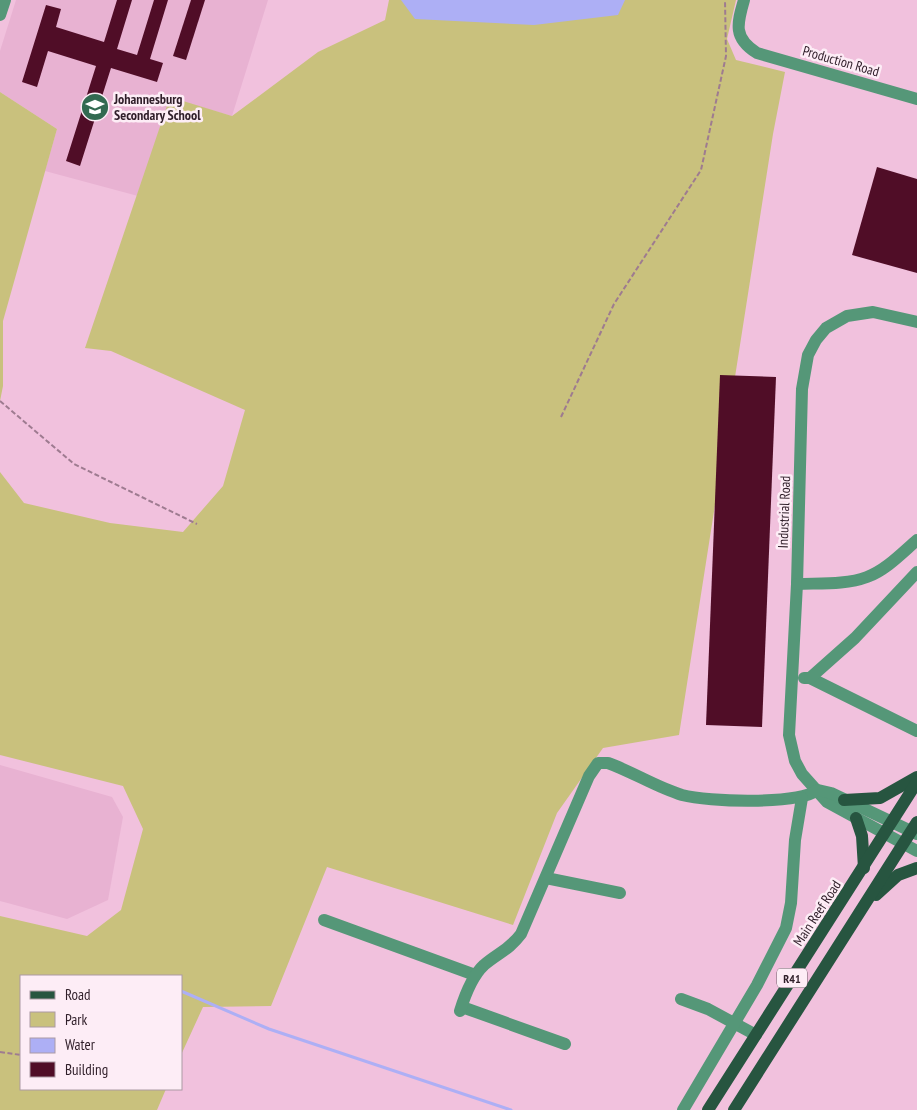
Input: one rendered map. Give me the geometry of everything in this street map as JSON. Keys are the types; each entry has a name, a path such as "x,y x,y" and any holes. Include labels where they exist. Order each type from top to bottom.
{"main road":[{"path":"844,800 880,798 917,777"},
{"name":"Main Reef Road","path":"708,1110 864,868 917,782"},
{"path":"856,818 862,836 864,868"},
{"name":"R41","path":"734,1110 903,844 915,829"},
{"path":"861,910 898,875 917,868"}],"street":[{"path":"0,15 5,0"},
{"name":"Production Road","path":"744,0 739,15 740,35 742,42 757,52 917,99"},
{"name":"Industrial Road","path":"917,322 873,312 847,316 826,328 816,340 808,355 802,389 797,584 789,735 791,750 802,774 818,790 826,802 917,851"},
{"path":"797,584 837,582 868,577 879,571 917,540"},
{"path":"810,678 855,638 917,572"},
{"path":"792,677 810,678 917,732"},
{"path":"565,1044 461,1009 474,975 485,964 506,951 521,934 589,776 598,764 608,763 663,788 695,797 738,800 802,798 818,790 915,829"},
{"path":"683,1110 757,985 786,928 791,903 794,840 802,798"},
{"path":"546,878 620,892"},
{"path":"324,920 474,975"},
{"path":"681,999 702,1006 756,1035"}],"path":[{"path":"561,417 614,304 701,170 726,56 725,0"},
{"path":"0,401 74,464 197,524"},
{"path":"0,1052 20,1055"}],"shaded area":[{"name":"Johannesburg Secondary School","path":"16,0 268,0 232,116 170,98 138,196 45,171 57,129 0,92 0,51"},
{"path":"0,765 112,797 123,817 108,900 67,919 0,901"}],"green space":[{"path":"389,0 736,0 727,39 736,60 785,72 773,134 679,735 603,748 557,813 513,925 327,867 271,1006 203,1007 182,1053 182,975 20,975 20,1090 166,1090 157,1110 0,1110 0,916 87,936 121,910 143,829 123,786 0,755 0,472 24,503 110,523 183,532 223,486 245,410 111,351 85,348 170,97 232,116 318,52 385,20"},
{"path":"0,92 57,129 3,321 3,386 0,401"}],"water":[{"path":"401,0 625,0 618,15 534,25 415,19"}],"building":[{"path":"117,0 132,0 117,49 137,55 154,0 168,0 150,59 163,63 157,82 111,68 80,166 66,161 96,66 48,51 37,87 22,82 46,5 61,9 56,27 104,42"},
{"path":"191,0 205,0 186,60 173,56"},
{"path":"877,167 917,179 917,273 852,255"},
{"path":"720,375 776,377 762,727 706,725"}],"waterway":[{"path":"182,991 269,1029 511,1110"}],"place":[{"name":"Johannesburg Secondary School","path":"95,107"}]}
